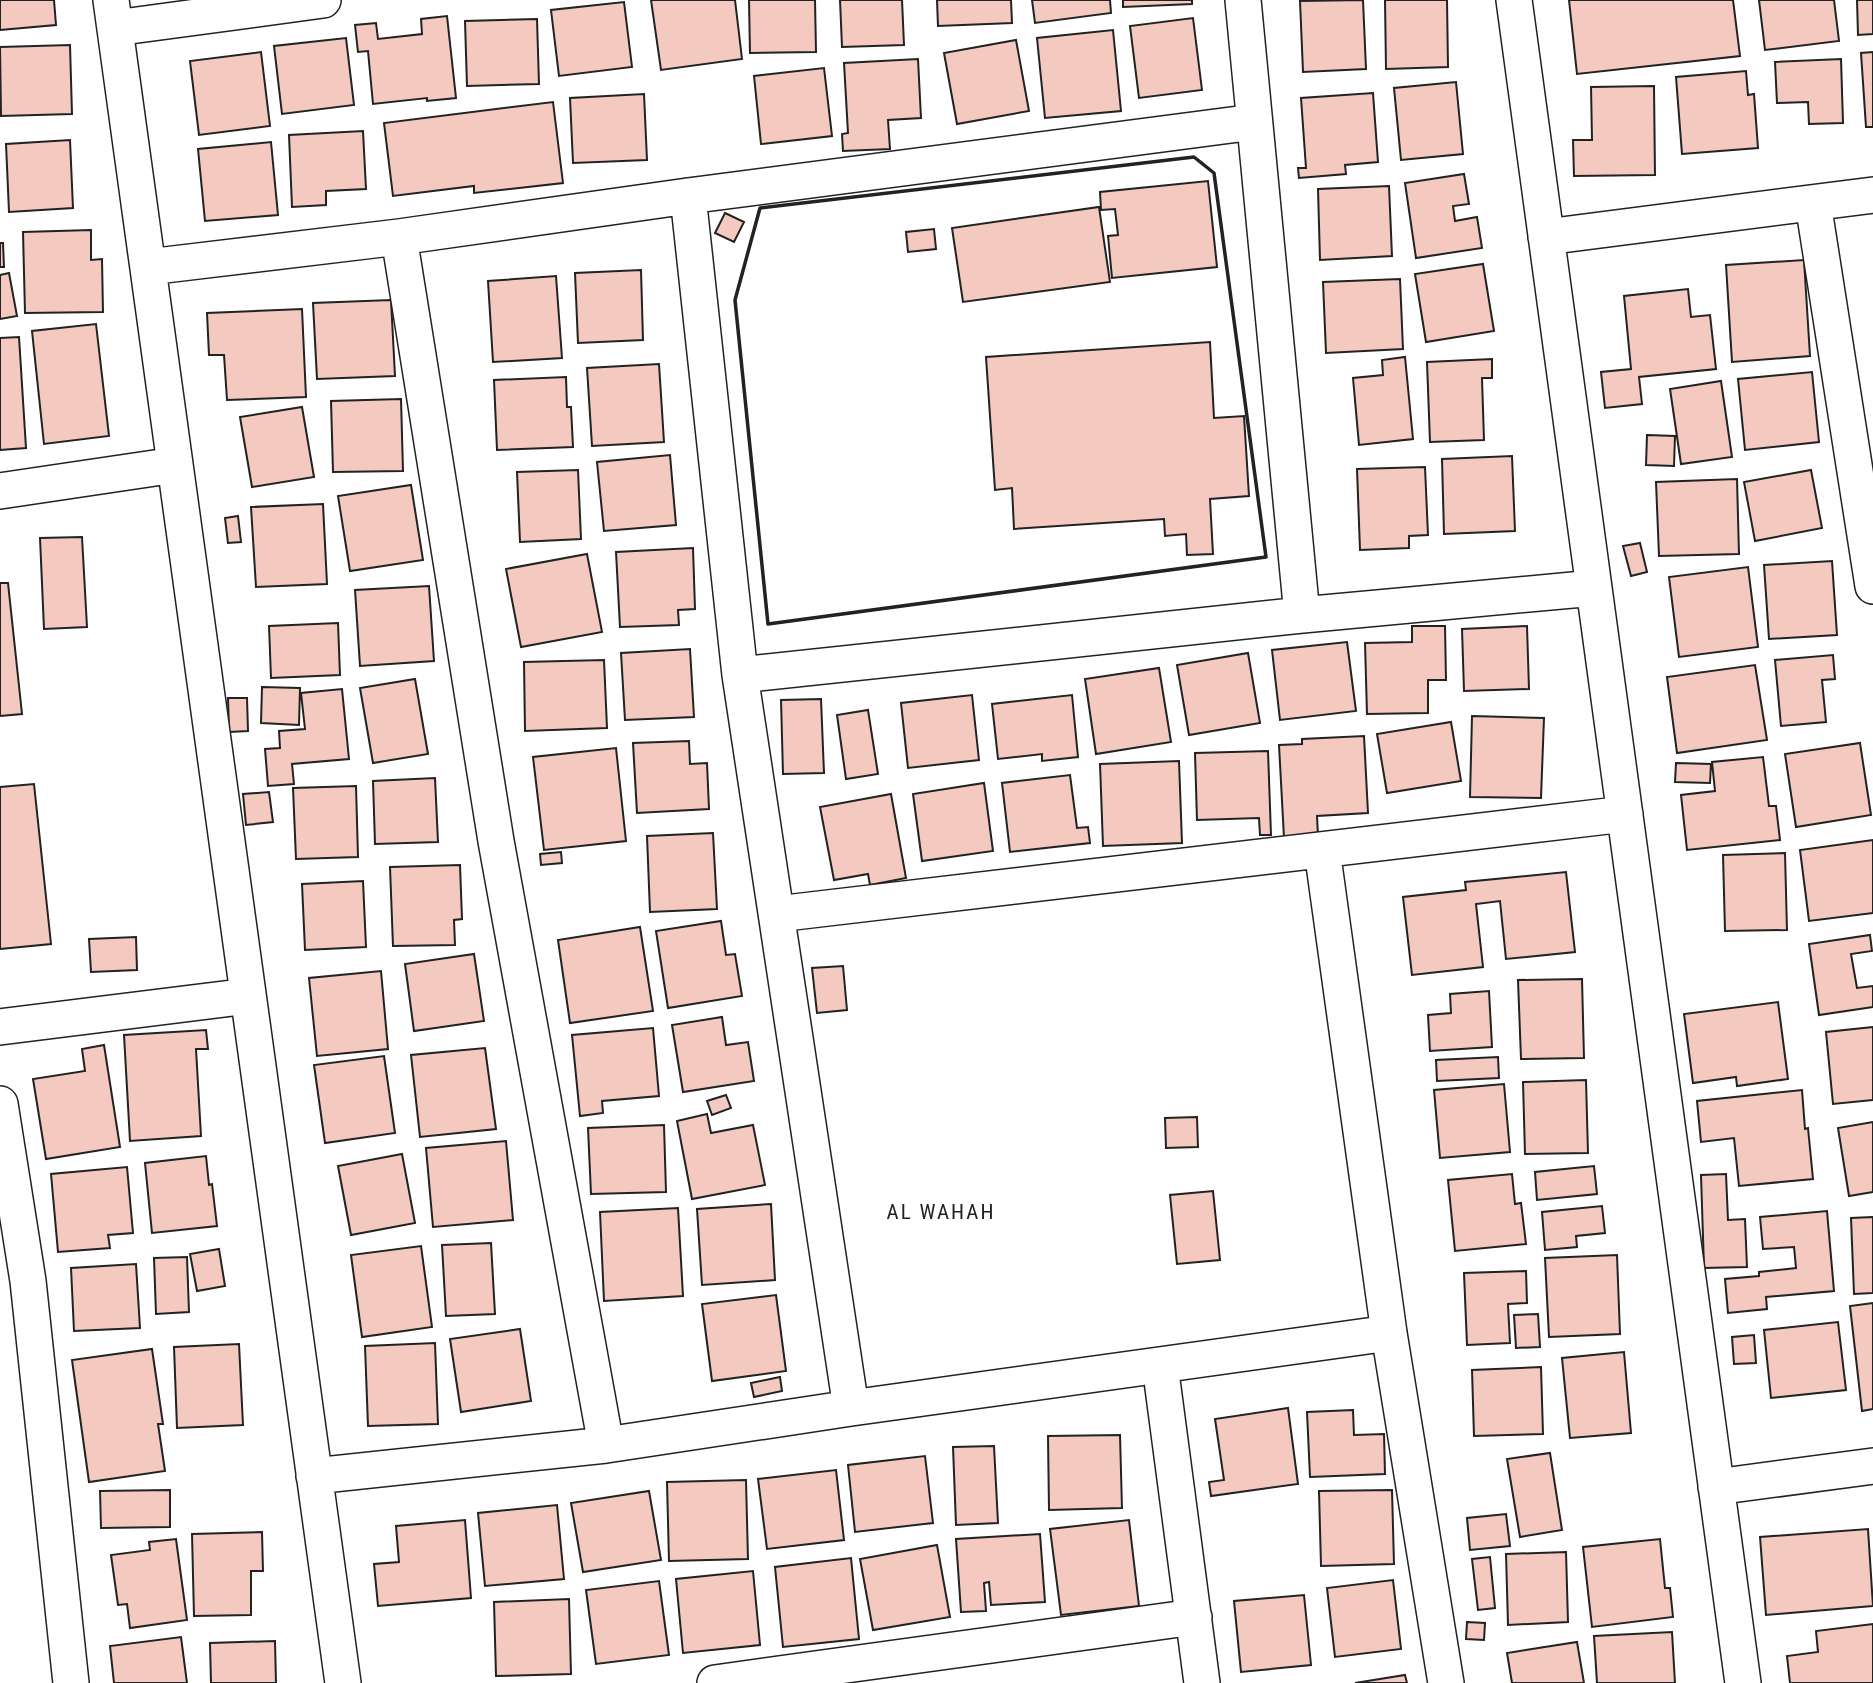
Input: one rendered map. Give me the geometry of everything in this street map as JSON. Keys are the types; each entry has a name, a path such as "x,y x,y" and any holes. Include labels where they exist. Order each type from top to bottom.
{"street":[{"path":"323,0 113,14 343,1683"},
{"path":"1243,0 1302,615"},
{"path":"1514,0 1743,1683"},
{"path":"148,267 400,237 688,196 1254,122"},
{"path":"1546,237 1873,195"},
{"path":"688,196 740,675 850,1408"},
{"path":"1813,203 1863,450 1873,586"},
{"path":"400,237 496,841 606,1445"},
{"path":"0,491 175,466"},
{"path":"740,675 1302,615 1594,588"},
{"path":"777,914 1625,814"},
{"path":"1322,850 1388,1334 1446,1683"},
{"path":"0,1027 248,996"},
{"path":"0,1104 14,1283 71,1683"},
{"path":"314,1476 606,1445 850,1408 1388,1334"},
{"path":"1160,1365 1202,1683"},
{"path":"1716,1487 1873,1466"},
{"path":"715,1683 1194,1617"}],"building":[{"path":"0,0 54,0 56,25 0,30"},
{"path":"651,0 735,0 742,59 661,70"},
{"path":"749,0 815,0 816,52 750,53"},
{"path":"840,0 902,0 904,45 842,47"},
{"path":"937,0 1011,0 1012,23 938,26"},
{"path":"1032,0 1110,0 1111,13 1035,23"},
{"path":"1123,0 1192,0 1192,4 1123,7"},
{"path":"1363,0 1366,69 1303,72 1300,1"},
{"path":"1385,0 1447,0 1448,67 1386,69"},
{"path":"1569,0 1733,0 1740,56 1577,74"},
{"path":"1759,0 1834,0 1839,41 1765,50"},
{"path":"1857,0 1873,0 1873,34 1858,35"},
{"path":"624,2 632,67 559,76 551,10"},
{"path":"447,16 456,98 373,104 368,51 358,52 355,25 376,23 378,39 422,34 421,19"},
{"path":"1193,18 1202,90 1139,98 1130,26"},
{"path":"537,19 539,84 467,86 465,21"},
{"path":"1113,30 1121,111 1045,118 1037,38"},
{"path":"346,38 354,105 282,114 274,46"},
{"path":"1016,40 1029,111 957,124 944,53"},
{"path":"70,45 72,114 1,116 0,47"},
{"path":"261,52 270,126 199,135 190,61"},
{"path":"1873,52 1873,127 1866,127 1861,53"},
{"path":"918,59 921,118 888,120 890,149 843,151 842,134 848,133 844,63"},
{"path":"1841,59 1843,123 1809,124 1808,102 1777,103 1775,62"},
{"path":"824,68 832,136 761,144 754,76"},
{"path":"1746,71 1748,95 1754,94 1758,148 1682,154 1676,77"},
{"path":"1456,82 1463,154 1401,160 1394,88"},
{"path":"1654,86 1655,175 1574,176 1573,140 1592,140 1591,87"},
{"path":"1373,93 1378,162 1345,165 1346,174 1299,178 1298,168 1306,168 1301,98"},
{"path":"644,94 647,160 573,163 570,98"},
{"path":"553,102 563,183 474,193 474,186 393,196 384,123"},
{"path":"363,131 366,189 326,191 326,205 292,207 289,135"},
{"path":"70,140 73,208 9,212 6,144"},
{"path":"271,142 278,215 205,221 198,149"},
{"path":"1464,174 1469,204 1453,206 1455,221 1477,217 1482,248 1416,258 1405,183"},
{"path":"1208,181 1217,267 1112,278 1108,236 1118,235 1115,209 1101,210 1100,192"},
{"path":"1389,186 1392,256 1320,260 1318,189"},
{"path":"1099,207 1110,282 963,302 952,228"},
{"path":"725,213 744,222 734,242 715,233"},
{"path":"934,229 936,249 908,252 906,232"},
{"path":"91,230 91,260 102,259 103,312 25,313 23,232"},
{"path":"0,243 3,243 4,267 0,267"},
{"path":"1804,260 1810,356 1732,362 1726,265"},
{"path":"1483,264 1494,331 1426,342 1415,274"},
{"path":"641,270 643,340 578,343 575,273"},
{"path":"9,273 17,316 0,319 0,275"},
{"path":"556,276 562,358 493,362 488,281"},
{"path":"1400,279 1403,349 1326,353 1323,282"},
{"path":"1688,289 1691,317 1710,315 1716,369 1639,377 1642,404 1605,408 1601,372 1631,369 1624,296"},
{"path":"391,300 395,376 317,379 313,303"},
{"path":"302,309 306,397 227,400 224,355 209,355 207,313"},
{"path":"96,324 109,436 44,444 32,331"},
{"path":"19,337 26,448 0,450 0,338"},
{"path":"1210,342 1214,418 1244,416 1249,496 1210,499 1213,554 1187,555 1186,534 1165,536 1164,519 1014,529 1012,488 995,490 986,357"},
{"path":"1405,357 1413,439 1359,445 1353,378 1383,375 1382,360"},
{"path":"1492,359 1492,378 1482,378 1484,440 1430,442 1427,362"},
{"path":"659,364 664,442 592,446 587,368"},
{"path":"1812,372 1819,442 1745,450 1738,379"},
{"path":"566,377 573,447 497,450 494,380"},
{"path":"1721,381 1732,457 1681,464 1670,389"},
{"path":"401,399 403,471 333,472 331,401"},
{"path":"302,407 314,477 252,487 240,417"},
{"path":"1647,435 1675,436 1674,466 1646,465"},
{"path":"670,455 676,525 604,531 597,462"},
{"path":"1512,456 1515,531 1444,534 1442,459"},
{"path":"1425,467 1428,535 1409,536 1409,548 1360,550 1357,469"},
{"path":"578,470 581,539 520,542 517,472"},
{"path":"1811,470 1822,528 1755,541 1744,482"},
{"path":"1737,479 1739,554 1659,556 1656,482"},
{"path":"411,485 423,560 350,571 338,496"},
{"path":"323,504 327,584 256,587 251,507"},
{"path":"238,516 241,542 228,543 225,518"},
{"path":"82,537 87,627 44,629 40,538"},
{"path":"1640,543 1647,572 1631,576 1623,546"},
{"path":"693,548 695,609 678,610 679,625 620,627 616,552"},
{"path":"587,554 602,632 521,647 506,569"},
{"path":"1832,561 1837,635 1769,639 1764,565"},
{"path":"1748,567 1758,647 1679,657 1669,577"},
{"path":"0,583 8,583 22,714 0,716"},
{"path":"429,586 434,661 360,666 355,590"},
{"path":"338,623 340,675 271,678 269,626"},
{"path":"1412,626 1445,626 1446,680 1428,680 1428,713 1367,714 1365,643 1412,642"},
{"path":"1527,626 1529,689 1464,691 1462,629"},
{"path":"1347,642 1356,711 1280,720 1272,650"},
{"path":"690,649 694,717 625,720 621,653"},
{"path":"1248,653 1260,723 1189,735 1177,665"},
{"path":"1833,655 1835,679 1822,680 1826,722 1781,726 1775,660"},
{"path":"604,660 607,728 525,731 524,662"},
{"path":"1755,665 1767,740 1677,753 1667,677"},
{"path":"1159,668 1171,742 1096,754 1085,679"},
{"path":"415,679 428,754 373,763 360,688"},
{"path":"262,687 300,688 299,725 261,723"},
{"path":"342,689 349,759 292,764 294,784 268,786 265,749 280,748 279,731 305,729 301,693"},
{"path":"972,695 979,760 908,768 901,703"},
{"path":"1072,695 1078,757 1042,761 1042,754 998,759 992,704"},
{"path":"228,698 247,698 248,731 229,732"},
{"path":"821,699 824,773 783,774 781,700"},
{"path":"868,710 878,774 846,779 837,715"},
{"path":"1472,716 1544,718 1541,798 1470,797"},
{"path":"1451,722 1461,781 1387,793 1377,734"},
{"path":"1364,736 1368,813 1317,816 1318,836 1284,838 1279,745 1302,744 1302,739"},
{"path":"689,741 690,764 707,763 709,809 637,813 633,743"},
{"path":"1860,743 1871,815 1796,827 1785,754"},
{"path":"616,748 626,841 544,850 533,757"},
{"path":"1268,751 1271,835 1260,835 1259,818 1197,820 1195,753"},
{"path":"1763,757 1769,806 1776,806 1780,840 1687,850 1681,795 1715,791 1712,762"},
{"path":"1179,761 1182,843 1103,846 1100,764"},
{"path":"1676,763 1711,764 1710,783 1675,782"},
{"path":"1070,775 1077,828 1088,827 1090,843 1010,852 1002,783"},
{"path":"435,778 438,842 375,844 373,781"},
{"path":"984,783 993,851 922,861 913,794"},
{"path":"34,784 51,944 0,949 0,787"},
{"path":"356,786 358,857 296,859 293,788"},
{"path":"269,792 273,822 246,825 243,794"},
{"path":"891,794 906,878 870,885 868,874 834,880 820,807"},
{"path":"713,833 717,909 650,912 647,836"},
{"path":"1873,840 1873,913 1809,921 1800,850"},
{"path":"561,852 562,863 541,865 540,854"},
{"path":"1785,853 1787,930 1725,931 1723,855"},
{"path":"460,865 462,919 454,920 455,945 393,946 390,867"},
{"path":"1566,872 1575,952 1506,959 1500,901 1476,904 1483,967 1412,975 1403,897 1466,890 1465,882"},
{"path":"363,881 366,947 305,950 302,884"},
{"path":"721,921 726,955 735,954 742,996 668,1008 656,931"},
{"path":"640,927 653,1011 570,1023 558,940"},
{"path":"1870,935 1872,951 1851,954 1857,988 1873,986 1873,1007 1819,1015 1809,944"},
{"path":"136,937 137,970 91,972 89,939"},
{"path":"474,954 484,1021 414,1031 405,964"},
{"path":"843,966 847,1010 817,1013 812,968"},
{"path":"381,971 388,1049 317,1056 309,978"},
{"path":"1582,979 1584,1058 1521,1059 1518,980"},
{"path":"1489,991 1492,1047 1430,1051 1428,1015 1451,1013 1450,994"},
{"path":"1778,1002 1788,1079 1737,1086 1736,1077 1693,1083 1684,1014"},
{"path":"722,1017 726,1045 748,1042 754,1081 683,1092 672,1025"},
{"path":"1873,1027 1873,1100 1833,1104 1826,1032"},
{"path":"653,1028 659,1096 602,1101 603,1113 580,1116 572,1035"},
{"path":"206,1030 208,1049 196,1049 201,1136 130,1141 124,1035"},
{"path":"104,1045 120,1147 46,1159 33,1079 85,1071 82,1049"},
{"path":"485,1048 496,1129 420,1137 411,1055"},
{"path":"384,1056 395,1133 325,1143 314,1065"},
{"path":"1498,1057 1499,1078 1437,1081 1436,1060"},
{"path":"1586,1080 1588,1153 1525,1154 1523,1082"},
{"path":"1504,1084 1510,1152 1440,1158 1434,1090"},
{"path":"1802,1090 1813,1179 1739,1186 1734,1138 1701,1142 1697,1101"},
{"path":"726,1095 731,1108 712,1115 707,1101"},
{"path":"707,1114 711,1133 753,1125 765,1185 692,1199 677,1121"},
{"path":"1197,1117 1198,1147 1166,1148 1165,1118"},
{"path":"1873,1122 1873,1192 1849,1196 1838,1128"},
{"path":"664,1125 666,1192 591,1194 588,1128"},
{"path":"506,1141 513,1220 433,1227 426,1148"},
{"path":"402,1154 415,1223 351,1235 338,1166"},
{"path":"206,1156 217,1226 152,1233 145,1163"},
{"path":"1594,1166 1597,1194 1537,1200 1535,1172"},
{"path":"127,1167 133,1233 108,1235 110,1248 58,1252 51,1174"},
{"path":"1512,1174 1515,1204 1521,1203 1526,1244 1455,1251 1448,1180"},
{"path":"1726,1174 1728,1220 1745,1219 1747,1267 1704,1268 1701,1175"},
{"path":"1213,1191 1220,1260 1177,1264 1170,1195"},
{"path":"771,1204 775,1280 702,1285 697,1209"},
{"path":"1602,1206 1605,1233 1576,1236 1577,1247 1545,1250 1542,1212"},
{"path":"678,1208 683,1296 604,1301 600,1212"},
{"path":"1827,1211 1834,1291 1766,1297 1767,1309 1728,1313 1725,1279 1759,1276 1759,1272 1796,1268 1794,1247 1763,1249 1760,1217"},
{"path":"1873,1217 1873,1293 1854,1294 1851,1218"},
{"path":"491,1243 495,1314 446,1316 442,1245"},
{"path":"421,1246 432,1327 362,1337 351,1255"},
{"path":"219,1249 225,1286 197,1291 190,1254"},
{"path":"1617,1255 1620,1334 1549,1337 1545,1258"},
{"path":"187,1257 189,1312 156,1314 154,1258"},
{"path":"136,1264 140,1328 74,1331 71,1268"},
{"path":"1526,1271 1527,1303 1508,1304 1510,1343 1467,1345 1464,1273"},
{"path":"776,1295 786,1371 712,1381 702,1304"},
{"path":"1873,1303 1873,1409 1862,1411 1850,1306"},
{"path":"1538,1314 1540,1347 1516,1348 1514,1315"},
{"path":"1838,1322 1846,1390 1771,1398 1764,1330"},
{"path":"520,1329 531,1401 461,1412 450,1339"},
{"path":"1754,1335 1756,1363 1734,1364 1732,1337"},
{"path":"435,1343 438,1424 368,1426 365,1346"},
{"path":"239,1344 243,1425 177,1428 174,1347"},
{"path":"152,1349 163,1424 158,1424 165,1471 89,1482 72,1360"},
{"path":"1624,1352 1631,1433 1570,1438 1562,1358"},
{"path":"1541,1367 1543,1434 1474,1436 1472,1370"},
{"path":"780,1377 782,1391 754,1397 751,1383"},
{"path":"1288,1408 1298,1484 1211,1496 1209,1482 1224,1480 1215,1419"},
{"path":"1353,1410 1354,1435 1384,1434 1385,1474 1310,1477 1307,1412"},
{"path":"1120,1435 1122,1508 1049,1510 1048,1436"},
{"path":"994,1446 998,1523 956,1525 953,1447"},
{"path":"1550,1453 1562,1530 1520,1537 1507,1459"},
{"path":"925,1456 933,1523 855,1532 848,1465"},
{"path":"836,1470 844,1540 767,1549 758,1479"},
{"path":"746,1480 748,1559 669,1561 667,1482"},
{"path":"170,1490 170,1527 101,1528 100,1491"},
{"path":"1392,1490 1394,1564 1321,1566 1319,1491"},
{"path":"649,1491 661,1560 583,1572 571,1503"},
{"path":"557,1505 564,1579 485,1586 478,1513"},
{"path":"1506,1514 1510,1546 1470,1550 1467,1518"},
{"path":"465,1520 471,1598 378,1606 374,1564 399,1562 396,1526"},
{"path":"1129,1520 1139,1606 1061,1615 1050,1529"},
{"path":"1868,1529 1873,1606 1766,1615 1760,1537"},
{"path":"262,1532 263,1571 251,1571 251,1615 194,1616 192,1534"},
{"path":"1040,1534 1045,1602 991,1605 989,1582 984,1583 986,1611 961,1612 956,1539"},
{"path":"176,1539 187,1620 130,1628 127,1604 118,1605 111,1555 150,1550 149,1542"},
{"path":"1660,1539 1665,1588 1670,1588 1673,1617 1592,1627 1583,1547"},
{"path":"937,1545 950,1617 873,1630 860,1559"},
{"path":"1566,1552 1568,1622 1508,1625 1506,1554"},
{"path":"1490,1557 1495,1608 1478,1610 1472,1559"},
{"path":"851,1558 859,1639 783,1647 775,1567"},
{"path":"753,1571 760,1645 683,1653 676,1579"},
{"path":"1393,1580 1401,1649 1335,1657 1327,1588"},
{"path":"659,1581 669,1655 596,1664 586,1590"},
{"path":"1304,1595 1311,1665 1241,1672 1234,1601"},
{"path":"569,1599 571,1674 496,1676 494,1602"},
{"path":"1467,1622 1485,1623 1484,1640 1466,1639"},
{"path":"1873,1624 1873,1683 1790,1683 1787,1656 1818,1652 1816,1631"},
{"path":"1672,1632 1675,1683 1597,1683 1594,1636"},
{"path":"181,1637 187,1683 114,1683 110,1646"},
{"path":"275,1641 276,1683 211,1683 210,1643"},
{"path":"1577,1642 1584,1683 1512,1683 1507,1653"},
{"path":"1405,1675 1407,1683 1355,1683"}],"wall":[{"path":"1194,157 1214,173 1266,557 768,624 735,300 760,208 1194,157"}],"district":[{"name":"AL WAHAH","path":"941,1212"}]}
